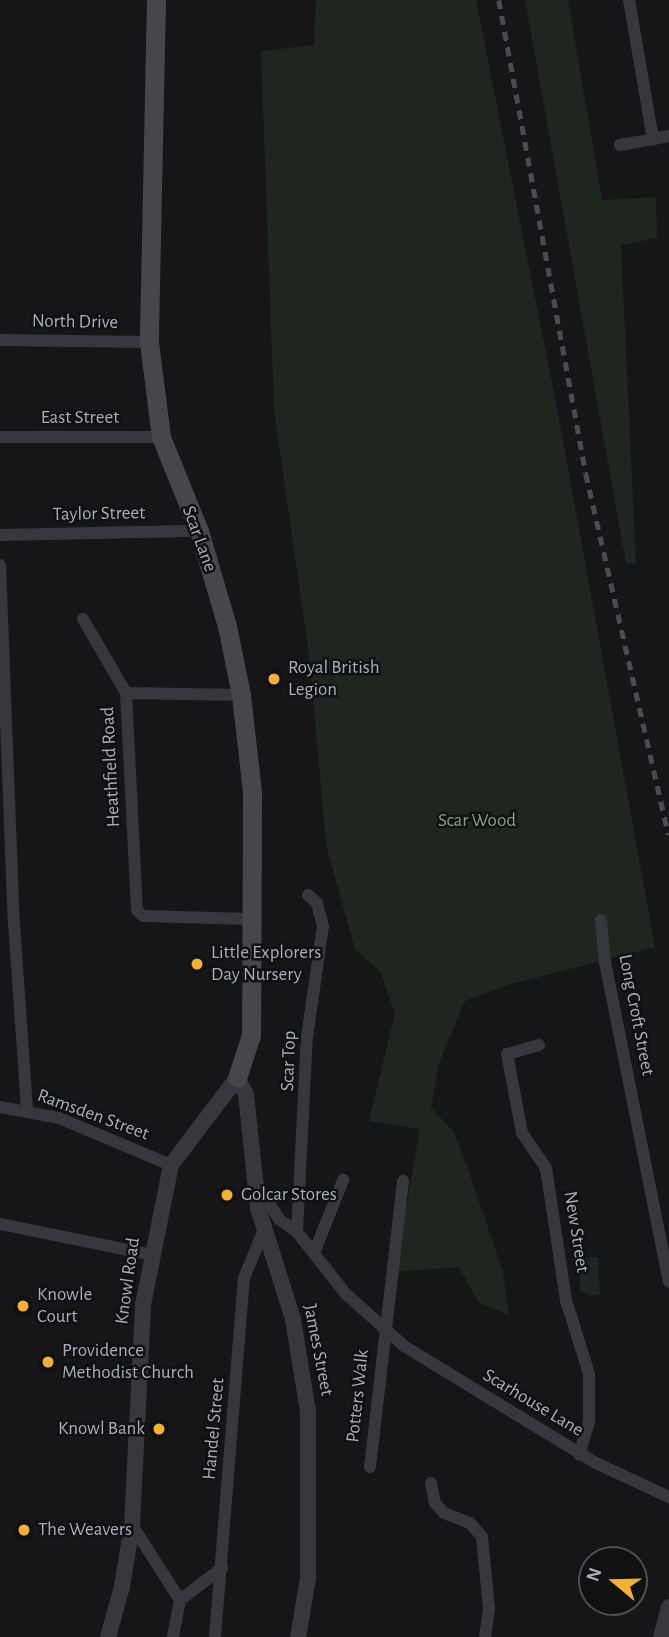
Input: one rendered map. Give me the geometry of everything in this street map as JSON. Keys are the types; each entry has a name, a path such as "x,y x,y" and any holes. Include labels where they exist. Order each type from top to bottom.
{"main road":[{"name":"Scar Lane","path":"156,0 149,342 161,437 200,531 241,695 252,791 249,919 251,1035 237,1078"}],"street":[{"path":"629,0 653,138"},
{"path":"620,145 669,136"},
{"name":"North Drive","path":"0,340 149,342"},
{"name":"East Street","path":"0,437 161,437"},
{"name":"Taylor Street","path":"0,536 200,531"},
{"path":"0,565 14,923 27,1110"},
{"path":"83,619 127,694"},
{"name":"Heathfield Road","path":"241,695 127,694 137,910 143,916 249,919"},
{"name":"Scar Top","path":"297,1233 307,1037 323,926 317,903 308,895"},
{"name":"Long Croft Street","path":"601,919 605,962 669,1282"},
{"path":"0,924 14,923"},
{"name":"New Street","path":"539,1045 507,1054 522,1133 546,1168 566,1300 589,1374 590,1422 579,1454"},
{"name":"Knowl Road","path":"108,1637 122,1587 132,1525 143,1305 171,1165 237,1078"},
{"name":"James Street","path":"237,1078 246,1094 256,1182 265,1227 293,1319 309,1412 308,1578 298,1637"},
{"name":"Ramsden Street","path":"0,1107 27,1110 72,1123 171,1165"},
{"path":"314,1253 343,1180"},
{"path":"384,1329 403,1181"},
{"name":"Scarhouse Lane","path":"256,1182 279,1219 297,1233 345,1293 384,1329 490,1402 579,1454 669,1497"},
{"path":"0,1224 152,1255"},
{"name":"Handel Street","path":"215,1637 244,1278 265,1227"},
{"name":"Potters Walk","path":"370,1467 384,1329"},
{"path":"431,1483 435,1503 443,1513 470,1523 482,1536 489,1609 485,1637"},
{"path":"132,1525 180,1600"},
{"path":"173,1637 180,1600 222,1568"},
{"path":"661,1637 669,1606"}],"green space":[{"name":"Scar Wood","path":"316,0 476,0 557,408 655,947 511,984 465,1001 439,1063 431,1108 454,1132 468,1169 503,1272 509,1315 478,1302 459,1267 395,1272 420,1129 369,1121 395,1013 380,971 355,949 326,845 310,661 274,410 261,51 314,45"},
{"path":"525,0 568,0 602,200 656,197 657,238 621,245 636,564 626,563"},
{"path":"598,1257 600,1295 590,1296 580,1290 579,1265 572,1259"}],"railway":[{"path":"499,0 586,474 669,835"}],"place":[{"name":"Royal British Legion","path":"274,679"},
{"name":"Little Explorers Day Nursery","path":"197,964"},
{"name":"Golcar Stores","path":"227,1195"},
{"name":"Knowle Court","path":"23,1306"},
{"name":"Providence Methodist Church","path":"48,1362"},
{"name":"Knowl Bank","path":"159,1429"},
{"name":"The Weavers","path":"24,1530"}]}
